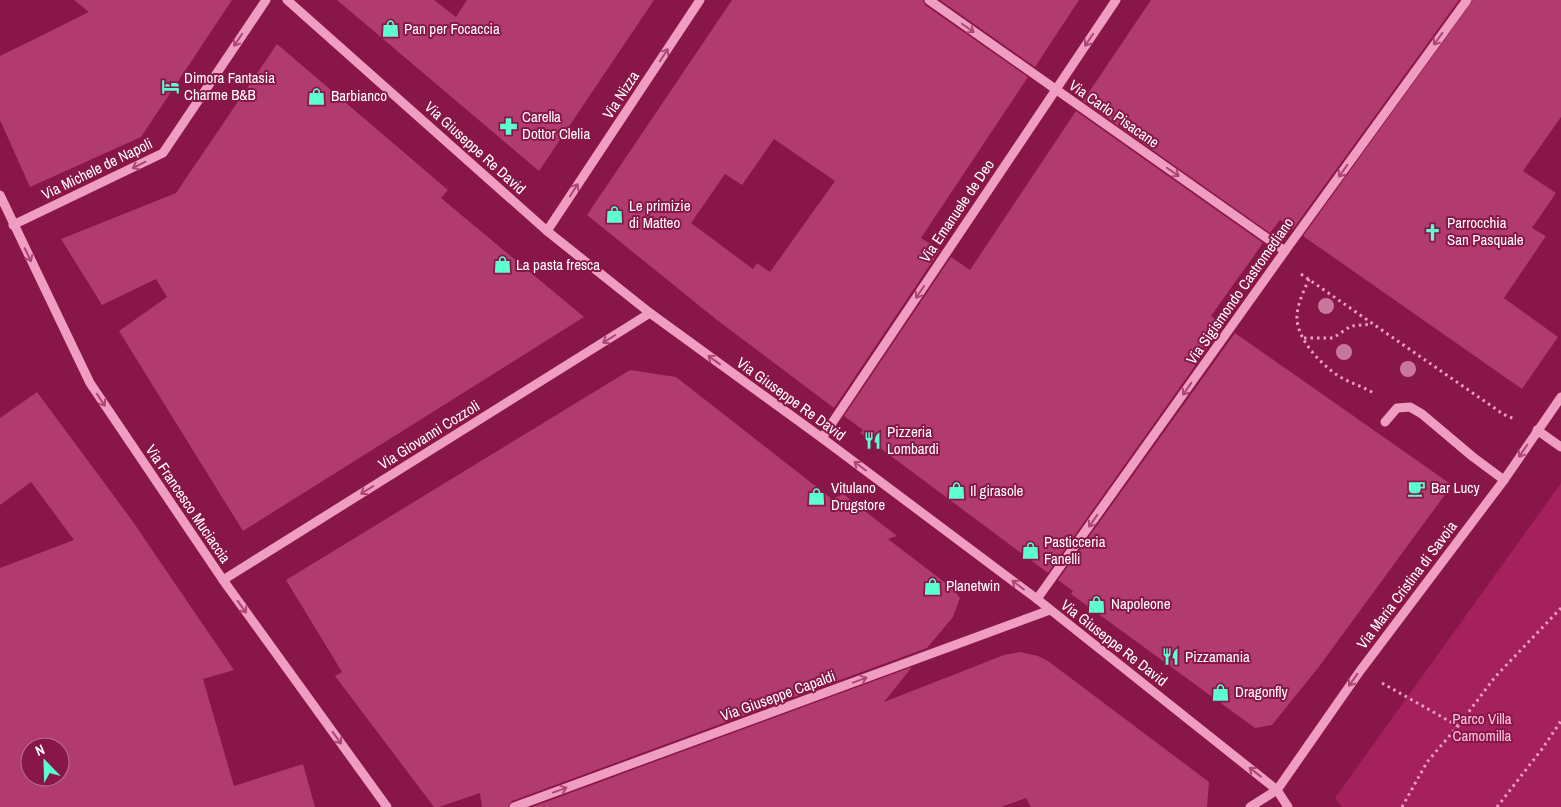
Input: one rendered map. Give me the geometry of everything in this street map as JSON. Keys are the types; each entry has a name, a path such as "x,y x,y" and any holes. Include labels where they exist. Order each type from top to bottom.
{"street":[{"name":"Via Michele de Napoli","path":"13,225 163,153 266,0"},
{"name":"Via Giuseppe Re David","path":"287,0 547,231 650,313 822,438 1037,599 1276,790 1288,807"},
{"name":"Via Nizza","path":"547,231 700,0"},
{"name":"Via Carlo Pisacane","path":"928,0 1285,251"},
{"name":"Via Emanuele de Deo","path":"822,438 1116,0"},
{"name":"Via Sigismondo Castromediano","path":"1037,599 1467,0"},
{"name":"Via Francesco Muciaccia","path":"0,195 90,383 223,580 387,807"},
{"name":"Via Giovanni Cozzoli","path":"223,580 650,313"},
{"name":"Via Maria Cristina di Savoia","path":"1276,790 1360,671 1504,480 1561,397"},
{"path":"1385,422 1397,408 1410,407 1422,414 1473,457 1504,480"},
{"path":"1537,430 1561,447"},
{"name":"Via Giuseppe Capaldi","path":"514,807 1050,610"},
{"path":"1250,807 1276,790"}],"path":[{"path":"1285,251 1297,271 1503,414 1537,430"},
{"path":"1309,279 1300,301 1297,319 1304,338 1318,358 1336,374 1370,391 1397,408"},
{"path":"1304,338 1333,338 1351,326 1373,324"},
{"path":"1402,807 1427,762 1496,677 1561,608"},
{"path":"1360,671 1458,726"},
{"path":"1496,807 1542,749 1561,721"}],"green space":[{"name":"Parco Villa Camomilla","path":"1561,483 1561,807 1342,807 1335,798"}],"building":[{"path":"74,0 232,0 141,137 30,187 0,120 0,56 89,12"},
{"path":"337,0 434,0 456,17 467,0 654,0 539,171"},
{"path":"732,0 923,0 925,5 1028,77 921,238 940,250 834,408 717,320 587,215","holes":["774,139 835,181 770,272 757,263 753,269 691,223 725,174 742,185"]},
{"path":"940,0 1079,0 1035,67"},
{"path":"1151,0 1459,0 1293,229 1280,220 1270,233 1083,101"},
{"name":"Parrocchia San Pasquale","path":"1473,0 1561,0 1561,117 1523,171 1556,193 1532,228 1546,236 1504,298 1558,337 1522,389 1303,236"},
{"path":"277,44 448,190 441,198 584,317 243,531 119,331 167,297 156,279 102,305 61,239 176,193"},
{"path":"1076,111 1263,243 1211,316 1224,325 1048,573 860,433 863,430 844,416 951,257 970,270"},
{"path":"1235,333 1452,485 1318,668 1272,725 1255,728 1071,594 1073,591 1058,580"},
{"path":"630,370 676,377 832,499 843,494 897,536 888,539 952,588 960,598 953,617 927,648 512,801 508,807 482,807 480,793 434,807 335,676 342,672 286,580"},
{"path":"37,392 131,519 234,670 203,679 234,786 303,764 315,807 0,807 0,568 74,540 31,482 0,505 0,418"},
{"path":"1020,652 1038,656 1048,661 1209,782 1207,807 1031,807 1026,798 1001,807 532,807 912,667 884,702 1004,655"}],"place":[{"name":"Pan per Focaccia","path":"390,29"},
{"name":"Dimora Fantasia Charme B&B","path":"170,87"},
{"name":"Barbianco","path":"317,96"},
{"name":"Carella Dottor Clelia","path":"508,126"},
{"name":"Le primizie di Matteo","path":"615,215"},
{"name":"Parrocchia San Pasquale","path":"1433,232"},
{"name":"La pasta fresca","path":"502,265"},
{"name":"Pizzeria Lombardi","path":"873,441"},
{"name":"Bar Lucy","path":"1417,488"},
{"name":"Il girasole","path":"956,491"},
{"name":"Vitulano Drugstore","path":"817,497"},
{"name":"Pasticceria Fanelli","path":"1030,551"},
{"name":"Planetwin","path":"932,586"},
{"name":"Napoleone","path":"1097,604"},
{"name":"Pizzamania","path":"1171,657"},
{"name":"Dragonfly","path":"1221,692"}]}
